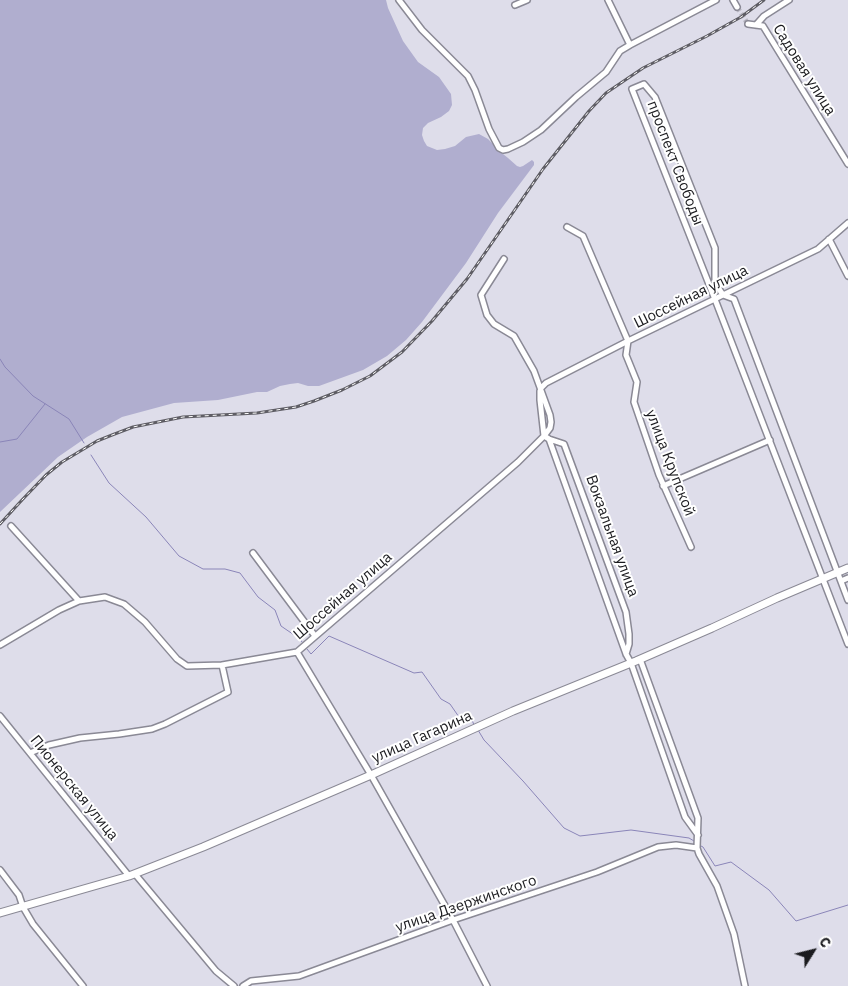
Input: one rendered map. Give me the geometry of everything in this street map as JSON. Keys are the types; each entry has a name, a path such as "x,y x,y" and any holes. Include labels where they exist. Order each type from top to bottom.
{"main road":[{"name":"улица Гагарина","path":"0,913 132,875 212,844 483,724 631,663 848,568"}],"street":[{"path":"399,0 422,30 468,76 489,129 499,148 503,150 523,142 542,130 576,97 606,72 620,51 716,0"},
{"path":"515,5 527,0"},
{"path":"608,0 630,44"},
{"path":"733,0 737,7"},
{"path":"756,25 764,16 789,0"},
{"name":"Садовая улица","path":"748,24 763,26 848,164"},
{"name":"проспект Свободы","path":"848,600 734,298 723,295 714,283 715,248 655,97 644,84 632,89 848,644"},
{"name":"Шоссейная улица","path":"541,388 546,383 628,341 818,250 848,223"},
{"name":"улица Крупской","path":"567,227 583,236 628,341 626,355 637,382 634,402 663,486 691,547"},
{"path":"830,239 848,276"},
{"path":"504,259 481,295 488,315 494,324 514,336 534,371 550,415 551,422 547,437"},
{"name":"Шоссейная улица","path":"0,645 59,610 79,601 105,597 124,604 145,622 178,659 187,666 222,665 297,652 547,437"},
{"name":"Вокзальная улица","path":"547,437 564,444 626,612 629,644 626,654"},
{"name":"Вокзальная улица","path":"547,437 626,654 631,663 685,817 698,835"},
{"path":"663,486 770,440"},
{"path":"11,526 79,601"},
{"path":"253,553 315,636"},
{"path":"841,581 848,578"},
{"path":"297,652 371,775 453,920 487,986"},
{"path":"640,659 698,818 697,848 717,886 734,934 745,986"},
{"path":"30,753 49,744 152,729 165,724 228,692 222,665"},
{"name":"Пионерская улица","path":"0,716 132,875 216,972 234,986"},
{"name":"улица Дзержинского","path":"243,986 251,981 299,976 453,920 597,872 658,847 676,845 697,848"},
{"path":"0,870 19,896 33,924 83,986"}],"shaded area":[{"path":"0,0 386,0 403,41 418,62 439,77 451,94 452,105 449,111 423,128 422,135 427,146 437,150 445,149 455,146 466,137 479,134 488,139 517,166 523,166 532,160 534,165 498,213 466,263 422,322 406,340 387,356 363,370 319,386 308,386 298,383 290,384 267,392 257,392 218,400 174,403 122,417 87,437 58,457 0,512"}],"waterway":[{"path":"0,359 5,367 33,396 69,419 84,443"},
{"path":"0,442 17,439 45,404"},
{"path":"91,455 109,483 146,517 179,556 203,569 225,569 240,573 258,597 275,610 281,626 302,642"},
{"path":"307,649 311,654 329,636 414,673 422,672 441,699 450,704 459,717 465,721 472,720 474,725"},
{"path":"478,730 484,740 564,828 580,836 631,830 689,838 694,841"},
{"path":"701,846 715,866 731,862 769,890 796,921 848,905"}],"tunnel":[{"path":"737,7 748,24"}],"railway":[{"path":"0,524 46,475 62,462 97,441 133,427 183,417 257,413 296,407 342,390 370,376 402,352 432,321 467,279 543,169 589,111 606,93 643,68 741,17 764,0"}]}
